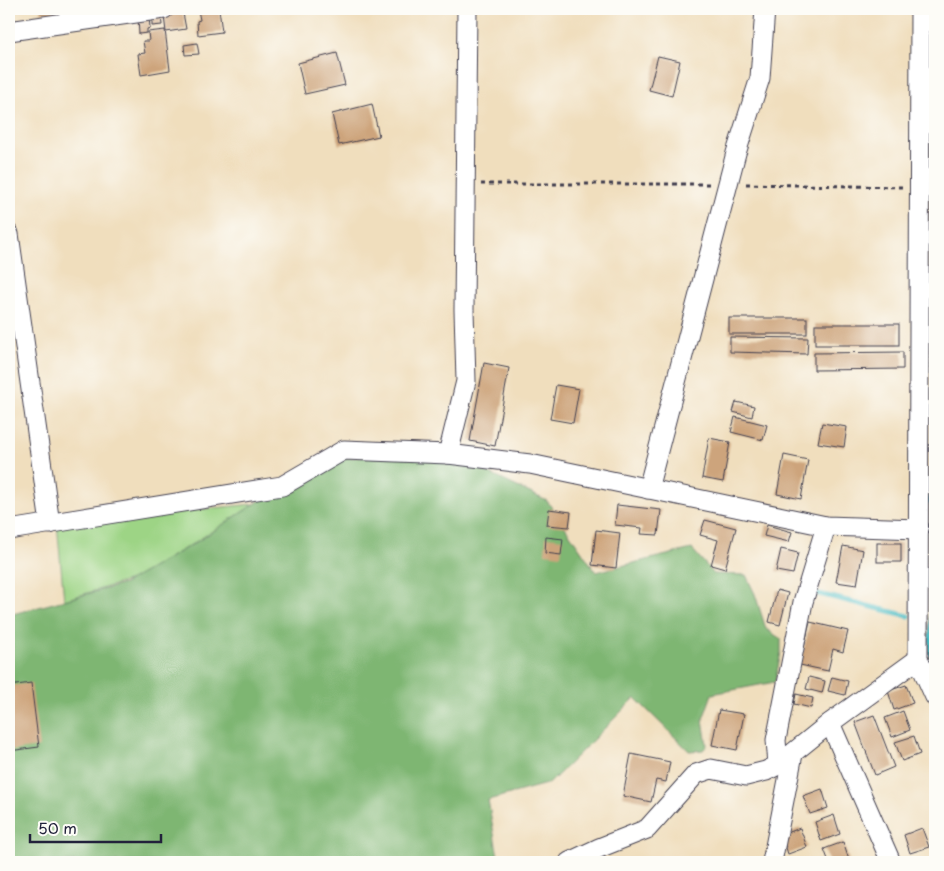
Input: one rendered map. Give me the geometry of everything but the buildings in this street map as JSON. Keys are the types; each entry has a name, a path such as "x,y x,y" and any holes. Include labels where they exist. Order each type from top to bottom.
{"street":[{"path":"9,31 164,9"},
{"path":"448,454 466,381 464,310 467,9"},
{"path":"648,489 736,153 760,78 765,9"},
{"path":"920,9 919,187 924,520 918,659 935,697"},
{"path":"9,234 50,524"},
{"path":"9,530 282,486 344,450 448,454 530,464 826,526 924,520"},
{"path":"772,862 785,759 776,740 801,611 826,526"},
{"path":"569,862 647,829 696,774 711,769 746,776 766,772 918,659"},
{"path":"830,723 891,862"}],"path":[{"path":"465,184 728,184 919,187"}],"green space":[{"path":"448,454 547,501 596,572 692,549 714,574 746,575 755,594 766,629 781,639 781,652 775,682 712,694 703,719 707,746 703,750 689,751 635,698 550,783 488,800 499,862 9,862 9,615 124,584 195,543 282,486 343,458"},
{"path":"255,504 131,580 64,600 57,523"}],"water":[{"path":"935,536 935,670 928,653 932,537"}],"waterway":[{"path":"929,502 929,499 935,500"},
{"path":"815,593 909,616"}]}
